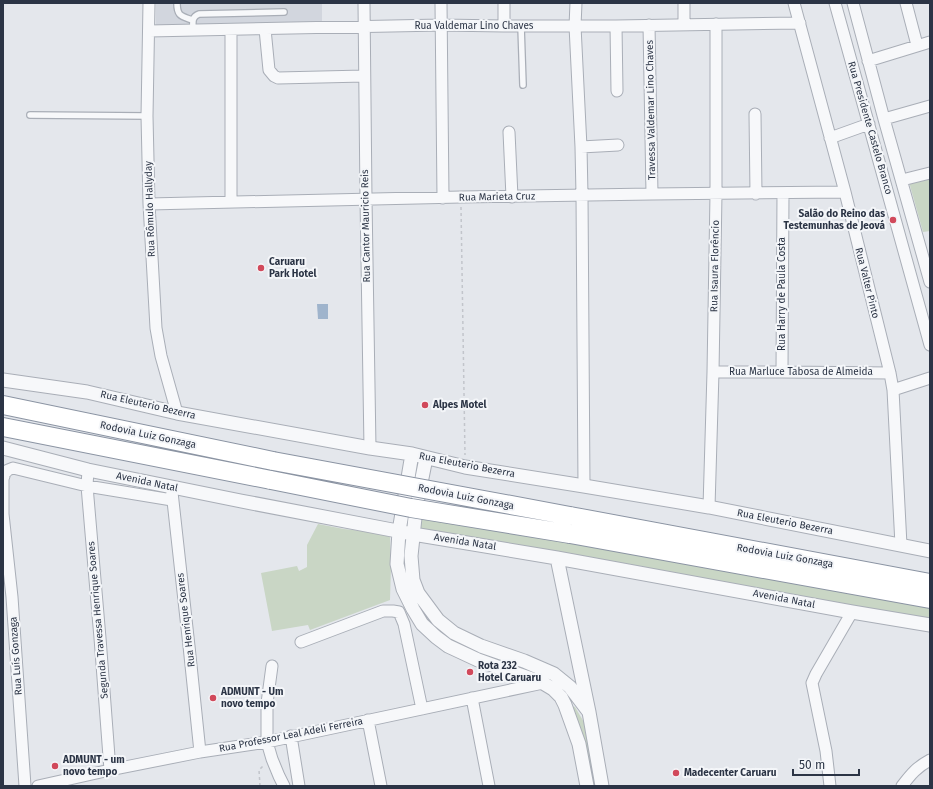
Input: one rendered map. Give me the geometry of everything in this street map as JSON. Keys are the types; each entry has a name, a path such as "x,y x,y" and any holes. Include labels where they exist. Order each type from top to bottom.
{"highway":[{"name":"Rodovia Luiz Gonzaga","path":"3,405 273,461 930,582"},
{"name":"Rodovia Luiz Gonzaga","path":"3,427 412,508 570,534 930,599"}],"street":[{"name":"Rua Rômulo Hallyday","path":"149,3 147,116 149,204 156,328 161,356 177,413"},
{"name":"Rua Cantor Mauricio Reis","path":"364,3 370,448"},
{"path":"441,3 443,198"},
{"path":"504,3 504,26"},
{"path":"576,3 575,26 582,195 584,486"},
{"path":"684,3 684,25"},
{"name":"Rua Valter Pinto","path":"794,3 845,192 890,373 893,390 901,545"},
{"name":"Rua Presidente Castelo Branco","path":"835,3 930,345"},
{"name":"Rua Presidente Castelo Branco","path":"853,3 892,149 930,282"},
{"path":"906,3 917,45"},
{"name":"Rua Valdemar Lino Chaves","path":"149,31 192,25 231,30 441,25 616,26 800,23"},
{"name":"Rua Isaura Florêncio","path":"709,508 716,194 716,24"},
{"name":"Travessa Valdemar Lino Chaves","path":"649,25 652,194"},
{"path":"616,26 617,91"},
{"path":"265,29 269,70 278,78 364,76"},
{"path":"230,202 231,30"},
{"path":"868,61 930,42"},
{"path":"884,119 930,106"},
{"path":"755,114 756,194"},
{"path":"830,138 869,124"},
{"path":"509,132 512,197"},
{"path":"581,147 618,145"},
{"path":"877,153 892,149"},
{"path":"902,180 930,173"},
{"name":"Rua Marieta Cruz","path":"149,204 461,197 845,192"},
{"name":"Rua Harry de Paula Costa","path":"782,372 783,193"},
{"name":"Rua Marluce Tabosa de Almeida","path":"713,372 890,373"},
{"path":"893,390 930,378"},
{"name":"Rua Eleuterio Bezerra","path":"3,380 87,392 177,413 370,448 412,454 465,467 709,508 930,551"},
{"name":"Avenida Natal","path":"3,448 172,493 248,503 413,534 557,558 852,612 930,628"},
{"path":"412,454 400,531 397,564 403,589 413,609 422,624 448,646 478,660 543,683 553,689 561,697 579,744 587,786"},
{"path":"426,458 416,508 411,556 413,580 418,593 438,620 454,633 481,646 524,660 554,674 570,687 589,712"},
{"path":"4,479 5,473 10,468 13,468 87,486 172,493"},
{"name":"Segunda Travessa Henrique Soares","path":"88,470 87,486 110,770"},
{"name":"Rua Luís Gonzaga","path":"4,479 3,514 7,598 25,786"},
{"name":"Rua Henrique Soares","path":"172,493 200,752"},
{"path":"557,558 589,712 602,786"},
{"path":"301,642 383,611 393,610 399,612 404,624 422,708"},
{"path":"830,786 826,751 812,682 852,612"},
{"path":"272,666 267,702 266,742 284,786"},
{"name":"Rua Professor Leal Adeli Ferreira","path":"38,786 200,752 266,742 543,683"},
{"path":"472,698 489,786"},
{"path":"368,720 381,786"},
{"path":"291,736 299,786"},
{"path":"902,786 920,765 930,760"}],"lane":[{"path":"177,3 179,14 192,25 195,15 199,14 284,12"},
{"path":"521,26 523,85"},
{"path":"30,115 147,116"}],"path":[{"path":"461,197 465,467"},
{"path":"260,786 259,770 272,758"}],"shaded area":[{"path":"156,3 322,3 322,25 156,28"}],"green space":[{"path":"930,176 930,231 923,232 909,182"},
{"path":"420,507 930,605 930,622 419,530"},
{"path":"318,524 379,533 390,537 390,600 310,630 308,625 272,631 261,573 297,566 299,571 307,567 307,545"},
{"path":"567,704 575,707 585,724 599,786 589,786"}],"water":[{"path":"317,304 328,304 328,319 318,319"}],"place":[{"name":"Salão do Reino das Testemunhas de Jeová","path":"893,220"},
{"name":"Caruaru Park Hotel","path":"261,268"},
{"name":"Alpes Motel","path":"425,405"},
{"name":"Rota 232 Hotel Caruaru","path":"470,672"},
{"name":"ADMUNT - Um novo tempo","path":"213,698"},
{"name":"ADMUNT - um novo tempo","path":"55,766"},
{"name":"Madecenter Caruaru","path":"676,773"}]}
